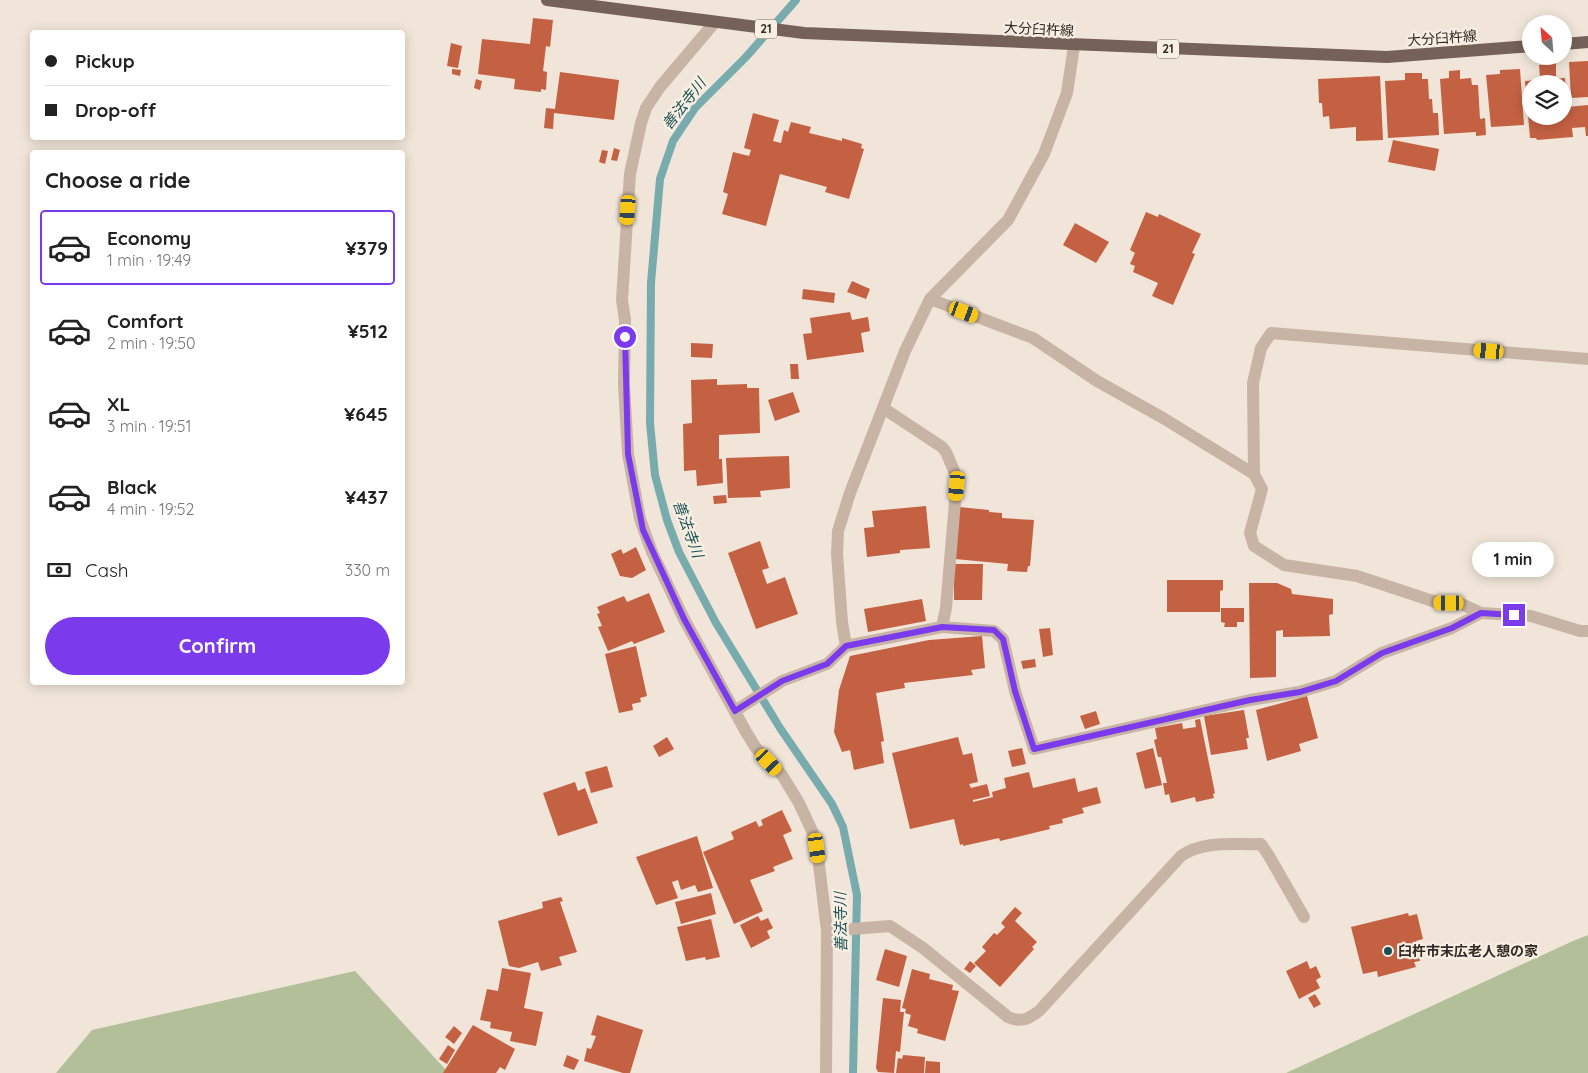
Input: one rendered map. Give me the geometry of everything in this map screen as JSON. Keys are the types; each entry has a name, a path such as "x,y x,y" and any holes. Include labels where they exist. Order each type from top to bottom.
{"main road":[{"name":"大分臼杵線","path":"547,0 804,34 1387,57 1522,47"},
{"path":"1572,43 1588,42"}],"street":[{"path":"715,22 660,87 646,108 630,174 622,300 625,320 626,436 640,519 652,552 684,619 739,708 756,748 782,775 812,831 820,863 832,931 826,1073"},
{"path":"846,646 842,622 837,554 838,531 883,408 905,352 930,299 1008,220 1044,154 1066,93 1074,46"},
{"path":"930,299 1034,338 1096,381 1254,474"},
{"path":"1588,359 1271,332 1262,348 1253,383 1254,474 1262,489 1250,533 1254,546 1284,565 1357,576 1414,597 1439,603 1459,603 1481,613 1531,616 1580,631 1588,630"},
{"path":"883,408 942,447 946,452 956,478 946,608 942,627"},
{"path":"739,708 782,681 827,664 846,646 942,627 994,630 1003,639 1015,691 1034,749 1250,700 1300,692 1327,684 1350,673 1382,653 1452,628 1481,613"},
{"path":"832,931 890,926 923,948 1008,1017 1018,1022 1028,1019 1039,1011 1181,856 1201,845 1261,844 1270,856 1304,917"}],"green space":[{"path":"1588,935 1588,1073 1286,1073 1573,941"},
{"path":"355,971 447,1073 56,1073 92,1030"}],"building":[{"path":"533,18 553,20 550,47 546,46 543,71 547,72 546,90 541,89 541,92 514,89 515,79 478,74 482,39 530,44"},
{"path":"451,43 462,46 458,68 447,66"},
{"path":"1588,61 1588,97 1572,98 1572,75 1570,75 1569,65 1572,65 1572,62"},
{"path":"1539,65 1556,65 1556,75 1540,75"},
{"path":"452,69 461,70 460,76 452,74"},
{"path":"1520,69 1522,125 1524,125 1491,127 1486,75 1500,74 1500,70"},
{"path":"1460,70 1460,79 1471,78 1472,85 1478,85 1480,119 1485,118 1486,135 1476,136 1476,132 1444,134 1440,79 1449,78 1449,71"},
{"path":"560,72 619,80 614,120 554,113 553,129 544,128 546,108 555,109"},
{"path":"1405,73 1422,73 1422,79 1428,79 1429,99 1432,99 1433,113 1438,113 1439,135 1388,138 1385,81 1405,80"},
{"path":"1380,76 1383,140 1356,141 1356,127 1330,129 1329,116 1323,117 1322,103 1319,103 1318,79"},
{"path":"476,79 482,81 480,90 474,88"},
{"path":"1588,105 1588,136 1586,136 1585,127 1572,128 1573,137 1537,140 1536,138 1530,138 1529,125 1572,125 1572,107"},
{"path":"753,113 779,120 773,141 781,143 784,130 788,132 791,122 811,127 809,133 842,141 842,138 862,144 861,148 864,149 849,199 825,192 827,187 780,174 766,226 722,214 728,194 723,192 733,152 749,156 751,150 744,148"},
{"path":"1393,140 1439,149 1435,171 1388,162"},
{"path":"614,148 620,150 617,161 611,160"},
{"path":"602,150 608,151 605,164 599,162"},
{"path":"1146,212 1158,217 1159,214 1201,234 1192,253 1195,254 1173,305 1152,296 1158,283 1133,272 1135,266 1130,264 1135,253 1130,250"},
{"path":"1075,223 1109,242 1096,263 1063,245"},
{"path":"852,281 870,289 866,299 847,292"},
{"path":"803,289 835,293 834,303 802,299"},
{"path":"850,312 852,320 868,317 870,331 861,333 864,352 807,360 803,334 812,333 810,318"},
{"path":"691,343 713,344 712,358 691,357"},
{"path":"790,364 798,364 799,379 791,379"},
{"path":"717,379 717,385 747,384 747,388 759,388 760,433 719,435 719,459 722,459 723,483 697,486 696,470 684,471 683,424 692,423 691,380"},
{"path":"793,392 800,412 775,421 768,400"},
{"path":"789,456 790,488 760,491 761,497 728,498 726,458"},
{"path":"726,495 727,503 714,504 713,496"},
{"path":"926,506 930,548 900,550 900,553 867,557 864,528 874,527 872,511"},
{"path":"959,507 1002,513 1002,518 1034,520 1030,566 1028,566 1027,572 1007,571 1008,564 955,559"},
{"path":"760,541 769,568 762,570 767,584 785,577 798,614 756,629 728,553"},
{"path":"636,547 646,570 632,578 620,576 611,554 621,549 623,554"},
{"path":"954,564 983,564 982,600 954,600"},
{"path":"1167,580 1223,580 1223,590 1220,591 1220,612 1167,612"},
{"path":"1249,583 1277,583 1291,589 1292,594 1333,599 1333,614 1329,615 1330,636 1283,637 1283,630 1276,631 1276,677 1250,678"},
{"path":"649,593 665,632 634,644 632,641 608,651 598,627 602,626 597,614 600,613 597,607 624,596 627,602"},
{"path":"922,599 926,621 868,632 864,609"},
{"path":"1221,608 1244,608 1244,622 1237,622 1237,627 1224,627 1225,623 1221,622"},
{"path":"1050,628 1053,655 1043,657 1039,629"},
{"path":"982,636 985,668 971,670 973,675 904,683 905,688 876,693 884,741 881,742 884,763 854,770 850,750 842,752 834,732 839,690 850,656 929,640"},
{"path":"636,646 647,696 640,698 641,702 632,704 633,710 619,713 605,654"},
{"path":"1035,659 1036,667 1023,669 1021,661"},
{"path":"1307,696 1318,738 1299,744 1301,751 1267,761 1256,710"},
{"path":"1244,710 1249,738 1246,738 1248,749 1211,755 1204,716"},
{"path":"1096,711 1100,724 1085,729 1080,716"},
{"path":"1200,719 1215,793 1213,794 1214,798 1196,802 1195,797 1171,803 1169,794 1165,795 1163,783 1167,783 1161,757 1158,757 1154,740 1157,739 1155,728 1182,723 1183,729 1196,727 1195,720"},
{"path":"667,737 674,749 659,757 653,746"},
{"path":"958,737 963,755 972,753 978,782 969,784 971,788 987,784 990,796 973,800 973,802 993,797 992,792 1006,788 1004,778 1029,772 1033,788 1075,778 1078,792 1097,787 1101,803 1082,808 1084,813 1062,819 1063,823 1049,826 1050,829 1000,841 999,838 963,846 963,844 960,845 954,819 910,829 892,753"},
{"path":"1022,748 1026,764 1012,767 1008,751"},
{"path":"1153,748 1162,785 1145,789 1136,753"},
{"path":"607,766 613,787 591,793 585,772"},
{"path":"575,782 578,791 585,788 598,823 558,836 543,793"},
{"path":"782,810 792,831 783,835 793,859 773,867 775,871 750,880 763,911 734,924 703,852 734,839 731,832 756,821 759,827 763,825 761,820"},
{"path":"697,836 713,888 698,892 695,885 681,890 678,880 672,882 678,898 656,905 636,857"},
{"path":"711,893 716,914 681,924 675,902"},
{"path":"561,897 563,901 560,902 577,952 559,957 562,965 541,971 538,962 519,968 509,966 498,921 543,908 542,902"},
{"path":"1015,907 1022,913 1015,921 1037,942 1032,947 1034,949 1000,987 974,963 986,951 982,947 994,933 997,935 1005,927 1001,923"},
{"name":"臼杵市末広老人憩の家","path":"1408,913 1409,916 1417,914 1423,939 1416,941 1420,961 1414,962 1416,967 1378,977 1377,971 1363,974 1351,927"},
{"path":"758,916 761,921 768,918 773,928 767,931 770,938 751,948 740,925"},
{"path":"711,919 720,957 706,960 705,957 686,961 677,927"},
{"path":"885,949 907,956 899,987 876,980"},
{"path":"970,961 976,966 970,973 964,969"},
{"path":"1307,961 1310,969 1316,966 1321,977 1316,980 1320,988 1299,999 1286,971"},
{"path":"502,968 531,973 524,1008 543,1012 536,1046 510,1041 512,1032 490,1028 491,1022 480,1020 487,989 498,991"},
{"path":"912,969 930,974 929,979 953,985 952,990 959,991 945,1041 917,1033 918,1029 908,1026 911,1015 905,1013 906,1009 902,1008"},
{"path":"1315,994 1321,1004 1314,1008 1308,998"},
{"path":"883,998 901,1000 900,1012 904,1012 900,1052 896,1051 894,1073 878,1072 876,1068"},
{"path":"597,1015 643,1030 630,1073 623,1073 584,1061 587,1048 591,1049 596,1036 591,1035"},
{"path":"473,1025 515,1049 505,1070 500,1067 496,1073 443,1073"},
{"path":"454,1026 462,1033 454,1044 445,1037"},
{"path":"448,1045 455,1050 447,1064 439,1059"},
{"path":"567,1055 579,1060 574,1070 563,1066"},
{"path":"903,1055 925,1057 924,1073 896,1073 898,1058 902,1059"},
{"path":"926,1061 940,1062 940,1073 925,1073"}],"waterway":[{"name":"善法寺川","path":"796,0 746,57 695,108 673,141 660,179 651,283 650,423 655,475 667,520 679,552 716,623 780,728 832,804 843,827 857,895 853,1073"}],"place":[{"name":"臼杵市末広老人憩の家","path":"1388,951"}],"route":[{"path":"625,337 624,385 628,454 643,530 684,619 722,691 735,711 782,681 827,664 846,646 942,627 994,630 1003,639 1015,691 1028,737 1034,749 1250,700 1300,692 1336,681 1382,653 1452,628 1481,613 1514,615"}]}
